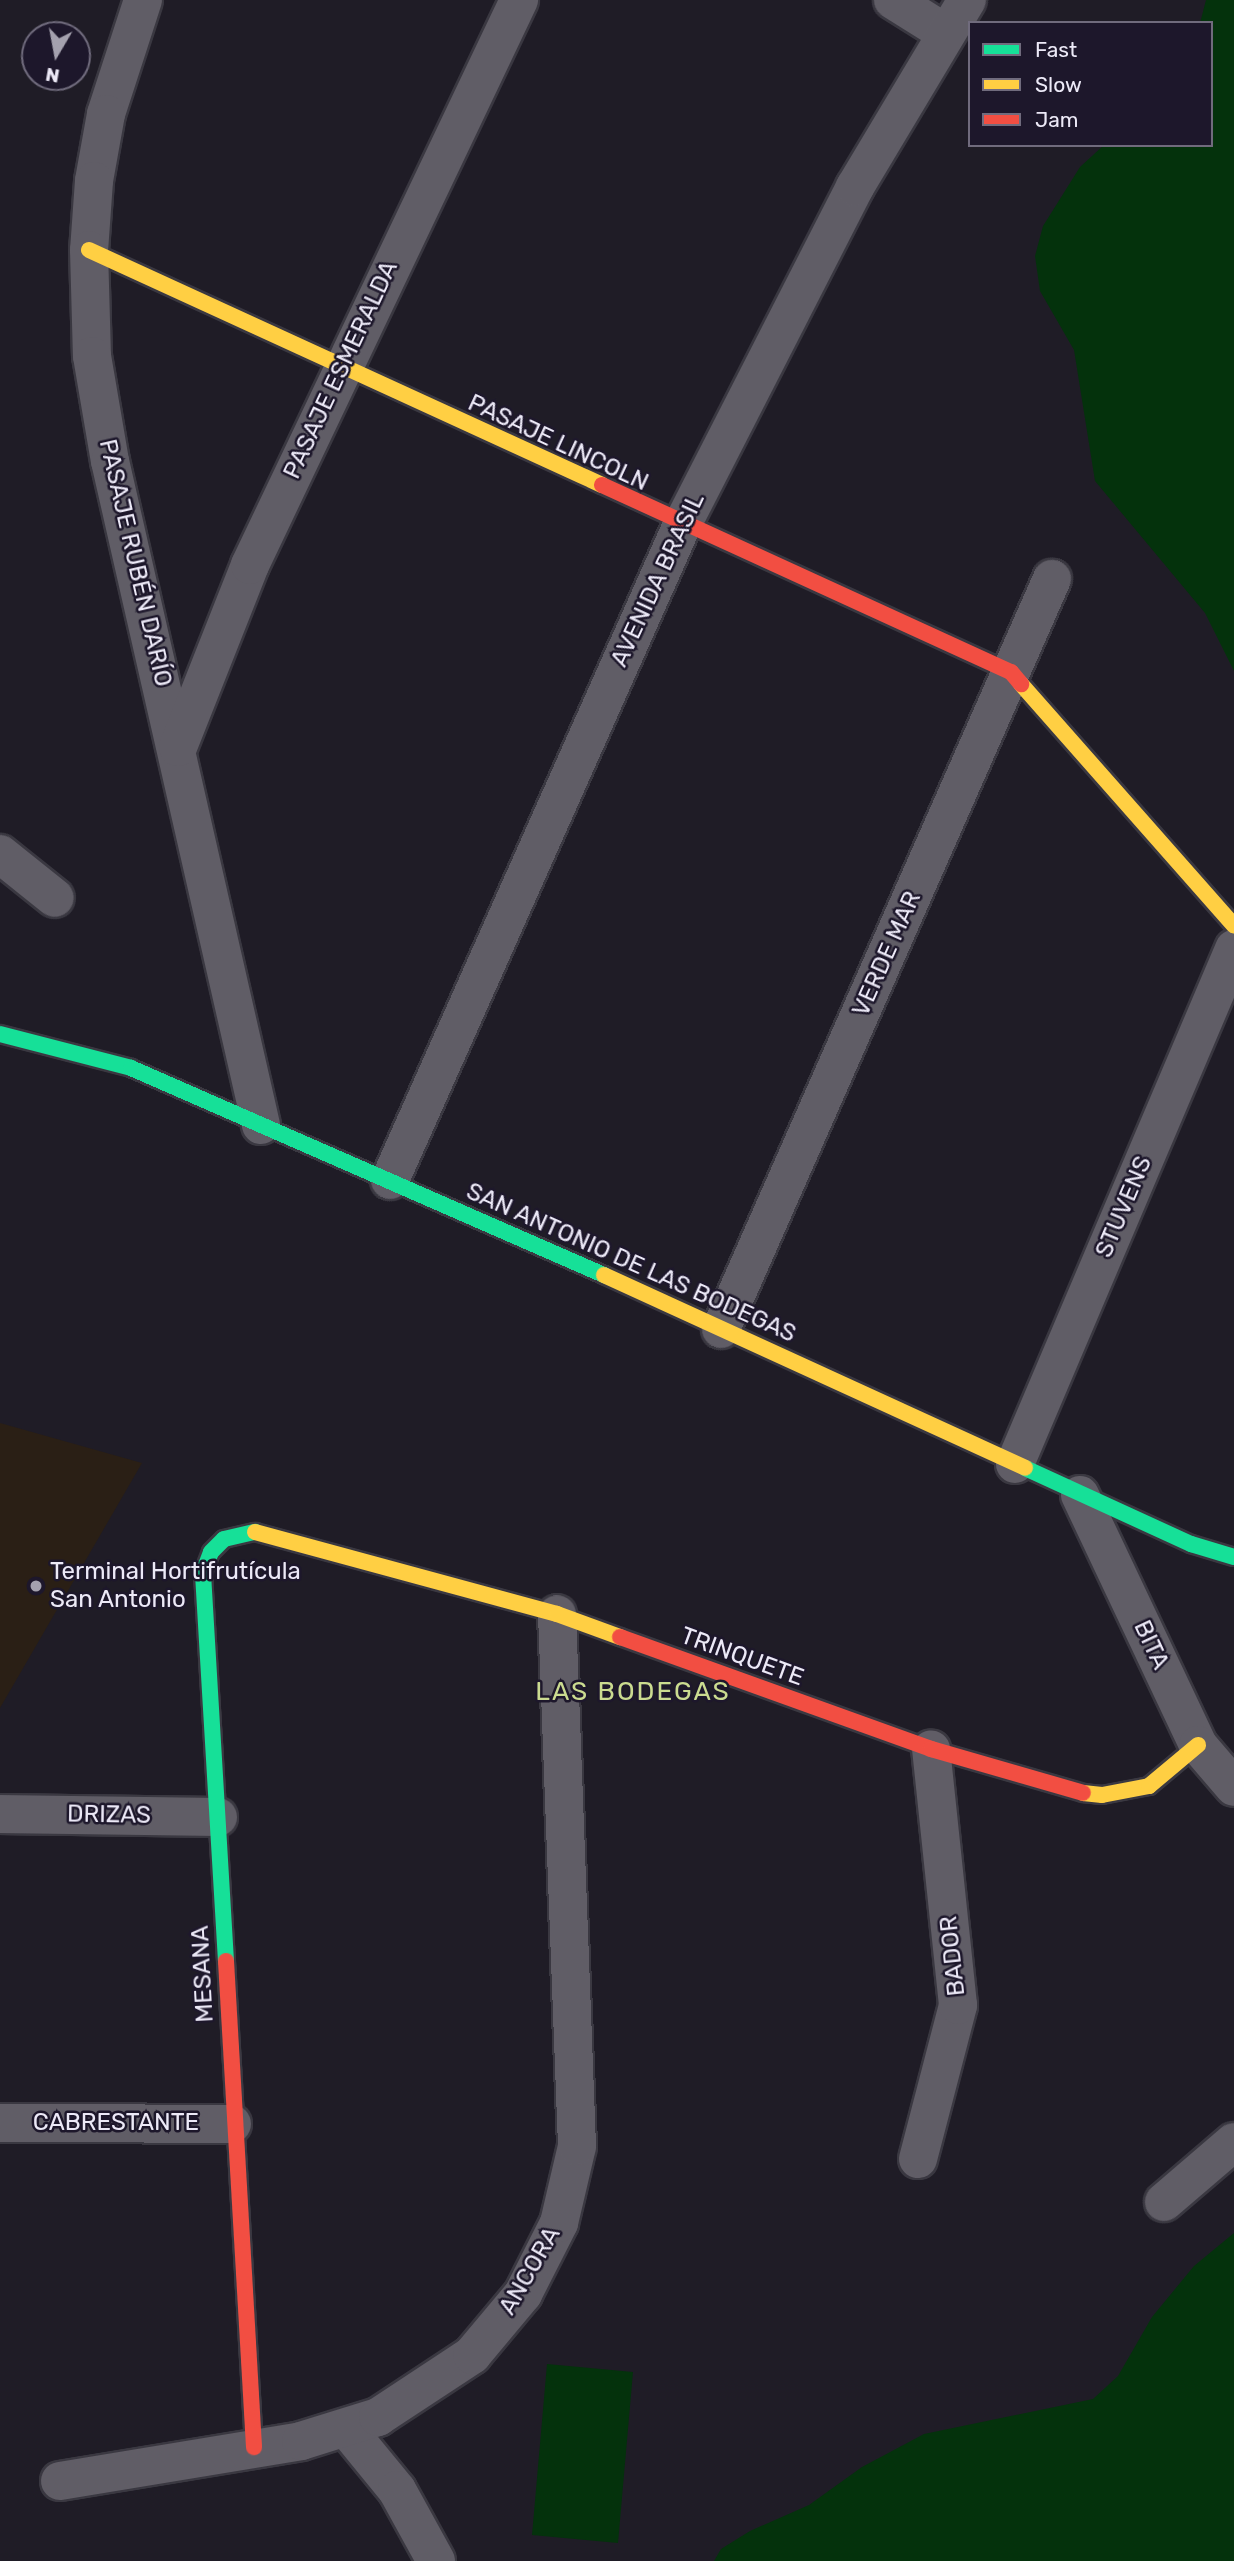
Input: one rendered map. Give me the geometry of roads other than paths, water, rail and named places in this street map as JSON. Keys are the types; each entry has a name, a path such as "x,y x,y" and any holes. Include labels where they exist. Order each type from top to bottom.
{"street":[{"name":"PASAJE RUBÉN DARÍO","path":"143,0 106,114 89,250 99,409 178,747 261,1125"},
{"name":"PASAJE ESMERALDA","path":"178,747 250,565 340,368 519,0"},
{"path":"893,0 944,32"},
{"name":"AVENIDA BRASIL","path":"390,1180 682,526 855,187 944,32 967,0"},
{"name":"PASAJE LINCOLN","path":"89,250 682,526 1011,672"},
{"name":"VERDE MAR","path":"721,1329 1052,579"},
{"path":"1011,672 1234,926"},
{"path":"0,854 55,898"},
{"name":"STUVENS","path":"1014,1464 1234,949"},
{"name":"SAN ANTONIO DE LAS BODEGAS","path":"0,1034 131,1068 390,1180 1080,1494 1234,1557"},
{"name":"BITA","path":"1080,1494 1198,1745 1234,1787"},
{"name":"TRINQUETE","path":"257,1531 557,1614 931,1749 1102,1795 1149,1786 1198,1745"},
{"name":"MESANA","path":"254,2447 232,2124 218,1817 203,1573 211,1552 224,1539 257,1531"},
{"name":"ANCORA","path":"60,2481 347,2429 441,2380 499,2326 543,2259 570,2185 577,2146 557,1614"},
{"name":"BADOR","path":"918,2159 958,2005 931,1749"},
{"name":"DRIZAS","path":"0,1814 218,1817"},
{"name":"CABRESTANTE","path":"0,2123 232,2124"},
{"path":"1164,2202 1234,2142"},
{"path":"347,2429 397,2490 436,2561"}],"place":[{"name":"Terminal Hortifrutícula San Antonio","path":"36,1586"}],"district":[{"name":"LAS BODEGAS","path":"633,1692"}]}
